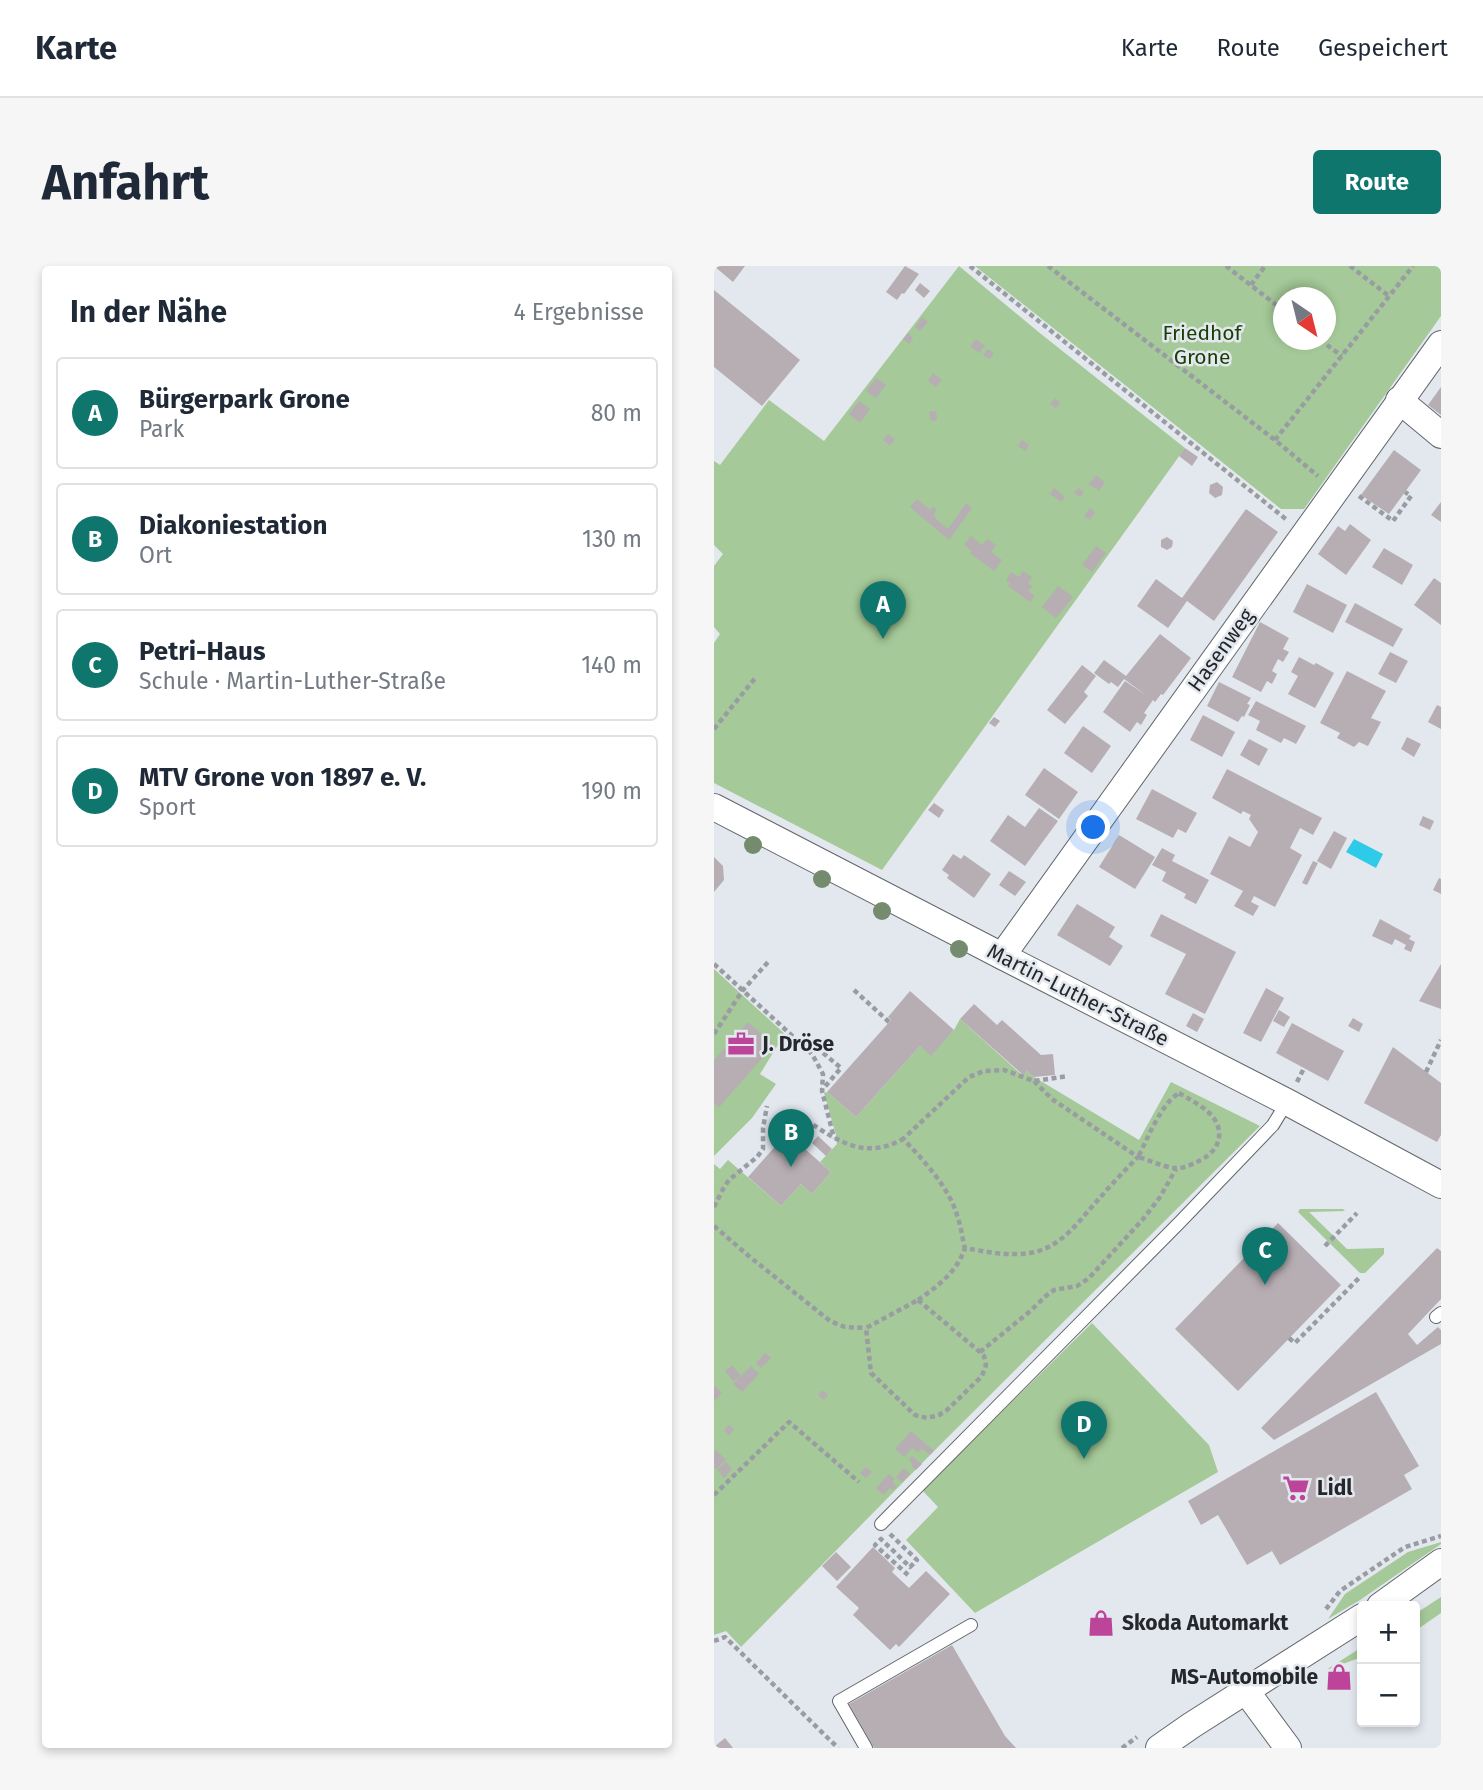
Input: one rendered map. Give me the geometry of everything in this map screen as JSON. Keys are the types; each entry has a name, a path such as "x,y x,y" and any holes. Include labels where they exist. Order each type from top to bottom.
{"street":[{"name":"Hasenweg","path":"1002,956 1441,344"},
{"path":"1399,400 1441,435"},
{"name":"Martin-Luther-Straße","path":"714,807 1287,1102 1441,1185"},
{"path":"1387,1601 1441,1562"},
{"path":"1159,1748 1357,1621"},
{"path":"1246,1691 1288,1748"}],"lane":[{"path":"881,1524 1181,1221 1273,1125 1287,1102"},
{"path":"866,1748 839,1701 971,1625"}],"path":[{"path":"970,266 1304,534"},
{"path":"1048,266 1338,487 1393,521 1411,496 1405,492"},
{"path":"1226,266 1273,303"},
{"path":"1251,285 1265,266"},
{"path":"1350,266 1389,296"},
{"path":"1275,440 1413,266"},
{"path":"1334,350 1342,356"},
{"path":"714,729 756,677"},
{"path":"714,1034 743,990 768,962"},
{"path":"714,964 812,1054 823,1074 822,1091 834,1138"},
{"path":"854,990 889,1022"},
{"path":"1426,1072 1441,1040"},
{"path":"810,1042 841,1068 822,1091"},
{"path":"806,1120 834,1138 862,1149 892,1145 903,1139 970,1077 984,1071 1004,1070 1034,1081 1052,1099 1138,1157 1176,1169 1190,1165 1213,1152 1219,1136 1218,1126 1205,1109 1180,1093 1173,1097 1163,1110 1138,1157 1067,1235 1034,1252 992,1253 965,1248"},
{"path":"1034,1081 1068,1076"},
{"path":"714,1207 729,1180 757,1157 762,1149 767,1106"},
{"path":"714,1226 830,1321 845,1327 866,1328 918,1300 949,1276 965,1248 957,1213 950,1200 922,1158 903,1139"},
{"path":"980,1352 1054,1290 1077,1286 1089,1278 1152,1208 1176,1169"},
{"path":"1325,1246 1357,1213"},
{"path":"1289,1338 1295,1343 1359,1278"},
{"path":"866,1328 871,1373 915,1415 927,1418 939,1415 982,1376 986,1365 980,1352 918,1300"},
{"path":"714,1495 789,1422 859,1482"},
{"path":"881,1524 916,1560 910,1567 881,1539 875,1545 908,1575"},
{"path":"714,1641 725,1637 838,1748"}],"green space":[{"path":"959,266 1185,448 882,870 714,783 714,643 720,634 714,627 714,566 723,554 714,545 714,461 720,465 769,400 824,441"},
{"name":"Friedhof Grone","path":"975,266 1441,266 1441,316 1304,509 1281,509"},
{"path":"714,969 799,1047 798,1049 781,1040 760,1074 776,1084 752,1118 714,1156"},
{"path":"960,1019 1022,1075 1027,1071 1139,1140 1171,1082 1260,1126 741,1647 726,1631 714,1635 714,1164 720,1169 728,1160 781,1206 801,1184 812,1194 831,1172 820,1162 837,1144 824,1093 827,1092 856,1117 920,1046 931,1055 954,1030"},
{"path":"1300,1209 1343,1209 1345,1211 1309,1212 1347,1249 1384,1248 1384,1254 1365,1273 1360,1273 1298,1212"},
{"path":"1092,1323 1209,1445 1218,1472 975,1613 906,1540 938,1507 922,1490"},
{"path":"1441,1542 1360,1600 1328,1619 1345,1594 1408,1552"},
{"path":"1441,1597 1441,1613 1420,1628 1420,1611"},
{"path":"1357,1650 1357,1659 1326,1670"}],"water":[{"path":"1354,839 1383,854 1376,868 1346,852"}],"building":[{"path":"714,266 745,266 733,282"},
{"path":"905,266 919,274 897,300 886,292"},
{"path":"920,283 930,291 924,298 915,290"},
{"path":"714,290 800,360 762,406 714,367"},
{"path":"922,317 928,322 920,331 915,327"},
{"path":"908,333 913,338 909,344 903,339"},
{"path":"976,339 985,346 979,353 970,346"},
{"path":"988,349 994,353 990,359 983,355"},
{"path":"933,373 942,380 936,387 928,381"},
{"path":"876,378 886,385 876,398 866,391"},
{"path":"1441,387 1441,415 1428,405"},
{"path":"1055,398 1060,403 1056,408 1050,404"},
{"path":"859,401 870,409 860,423 849,414"},
{"path":"936,411 937,420 931,421 929,412"},
{"path":"888,434 895,439 890,446 883,440"},
{"path":"1022,440 1029,445 1025,451 1018,446"},
{"path":"1185,448 1198,457 1192,466 1179,456"},
{"path":"1394,450 1421,470 1389,514 1361,495"},
{"path":"1096,475 1105,482 1099,491 1089,484"},
{"path":"1217,482 1223,487 1222,495 1215,498 1209,493 1210,485"},
{"path":"1054,488 1065,497 1061,502 1050,494"},
{"path":"1078,488 1084,492 1080,497 1074,493"},
{"path":"917,499 930,510 933,507 936,509 934,516 948,529 966,503 972,508 949,540 910,507"},
{"path":"1441,502 1441,522 1431,515"},
{"path":"1090,508 1095,512 1090,520 1084,516"},
{"path":"1246,509 1278,532 1214,621 1187,601 1168,628 1137,606 1156,579 1182,598"},
{"path":"1350,524 1371,540 1346,575 1318,554 1338,526 1345,531"},
{"path":"971,536 982,545 987,539 996,545 991,552 1002,560 994,571 970,553 972,551 964,545"},
{"path":"1167,537 1173,541 1172,547 1167,550 1161,547 1161,540"},
{"path":"1096,546 1106,553 1092,572 1082,565"},
{"path":"1384,548 1413,565 1402,585 1372,567"},
{"path":"1023,571 1032,577 1028,583 1032,586 1028,591 1035,596 1030,602 1008,586 1010,583 1006,580 1011,572 1019,577"},
{"path":"1434,578 1441,583 1441,625 1414,605"},
{"path":"1307,584 1347,605 1333,633 1293,612"},
{"path":"1058,586 1073,597 1056,618 1042,607"},
{"path":"1355,603 1403,629 1393,647 1345,622"},
{"path":"1260,622 1289,638 1283,649 1289,652 1283,662 1278,659 1272,671 1277,674 1272,684 1267,681 1261,692 1232,677"},
{"path":"1160,634 1191,658 1163,695 1155,702 1153,700 1144,713 1147,715 1141,725 1137,722 1130,732 1103,712 1125,681 1146,695 1124,679 1118,687 1094,673 1104,660 1126,676"},
{"path":"1390,652 1408,661 1396,683 1378,674"},
{"path":"1299,657 1334,673 1315,708 1288,694 1298,676 1291,672"},
{"path":"1082,665 1096,676 1084,692 1088,696 1065,724 1047,710"},
{"path":"1347,671 1386,691 1371,718 1381,722 1368,746 1359,742 1354,747 1337,738 1340,733 1320,723"},
{"path":"1219,682 1251,698 1244,717 1238,722 1207,706"},
{"path":"1256,701 1306,726 1296,744 1284,738 1281,743 1256,730 1260,721 1248,715"},
{"path":"1437,705 1441,707 1441,729 1428,722"},
{"path":"1203,715 1235,732 1222,757 1190,740"},
{"path":"994,717 1000,721 995,727 989,723"},
{"path":"1083,726 1111,746 1092,773 1064,753"},
{"path":"1407,737 1421,744 1414,757 1401,749"},
{"path":"1249,739 1268,749 1259,766 1240,755"},
{"path":"1044,768 1078,792 1059,819 1025,795"},
{"path":"1227,769 1322,818 1313,835 1300,828 1290,848 1302,855 1275,907 1254,896 1251,902 1259,906 1253,916 1234,906 1243,891 1210,874 1229,836 1250,847 1258,832 1249,819 1251,815 1243,811 1241,814 1212,798"},
{"path":"1152,789 1197,813 1186,833 1178,829 1173,838 1136,819"},
{"path":"934,803 944,810 939,818 928,810"},
{"path":"1039,808 1058,821 1025,866 990,841 1008,815 1025,827"},
{"path":"1423,816 1434,821 1430,830 1419,825"},
{"path":"1334,831 1347,838 1331,869 1317,861"},
{"path":"1119,835 1155,857 1135,889 1099,867"},
{"path":"1162,848 1175,855 1172,861 1209,880 1196,904 1184,898 1186,894 1162,881 1166,872 1152,865"},
{"path":"953,854 961,859 964,855 991,874 974,898 947,878 949,875 942,870"},
{"path":"714,857 723,866 724,880 714,892"},
{"path":"1313,861 1318,863 1307,885 1302,883"},
{"path":"1009,871 1026,882 1015,896 999,885"},
{"path":"1439,878 1441,879 1441,894 1433,890"},
{"path":"1077,904 1115,927 1109,937 1123,946 1110,966 1057,935"},
{"path":"1161,914 1236,952 1205,1014 1165,994 1186,954 1150,936"},
{"path":"1380,919 1411,936 1409,939 1415,942 1411,952 1404,949 1406,945 1395,939 1392,945 1372,936"},
{"path":"1441,964 1441,1009 1419,1001"},
{"path":"1266,988 1284,998 1261,1042 1243,1033"},
{"path":"910,991 954,1030 931,1056 920,1046 856,1117 827,1092 891,1020 888,1017"},
{"path":"974,1004 997,1025 1002,1020 1041,1055 1053,1054 1055,1075 1034,1077 1027,1071 1023,1075 960,1019"},
{"path":"1279,1010 1290,1017 1284,1027 1273,1021"},
{"path":"1193,1013 1204,1019 1197,1032 1186,1026"},
{"path":"1353,1018 1363,1024 1359,1032 1348,1026"},
{"path":"748,1022 774,1045 719,1107 714,1103 714,1060"},
{"path":"1292,1023 1344,1051 1328,1081 1276,1053"},
{"path":"1393,1047 1441,1083 1441,1135 1437,1142 1364,1103"},
{"path":"787,1133 831,1172 812,1194 801,1184 781,1206 748,1177"},
{"path":"818,1136 832,1149 826,1156 812,1143"},
{"path":"1278,1223 1341,1285 1238,1391 1175,1329"},
{"path":"1437,1248 1441,1251 1441,1299 1408,1334 1417,1345 1438,1327 1441,1330 1441,1344 1274,1440 1261,1428"},
{"path":"765,1353 771,1358 761,1368 756,1363"},
{"path":"732,1365 741,1376 733,1381 725,1371"},
{"path":"751,1366 759,1374 742,1392 733,1384"},
{"path":"714,1386 722,1393 714,1401"},
{"path":"822,1390 828,1395 824,1400 818,1395"},
{"name":"Lidl","path":"1376,1392 1419,1466 1404,1475 1412,1489 1280,1565 1272,1551 1247,1565 1218,1515 1201,1525 1188,1501"},
{"path":"729,1425 734,1429 729,1435 724,1430"},
{"path":"911,1431 934,1451 930,1455 922,1448 918,1452 912,1448 904,1457 895,1449"},
{"path":"716,1450 726,1460 716,1469 714,1452"},
{"path":"912,1456 922,1464 916,1470 909,1460"},
{"path":"726,1462 732,1469 724,1478 717,1470"},
{"path":"866,1467 872,1472 866,1478 860,1473"},
{"path":"904,1468 910,1474 902,1482 896,1477"},
{"path":"889,1474 895,1479 892,1481 897,1486 893,1490 890,1488 883,1495 876,1488"},
{"path":"873,1547 895,1568 892,1572 909,1588 926,1571 950,1594 899,1647 896,1644 890,1650 853,1615 859,1608 836,1587"},
{"path":"836,1552 851,1567 837,1581 822,1566"},
{"path":"952,1645 1005,1736 1016,1748 874,1748 849,1704"},
{"path":"725,1738 733,1748 714,1748 714,1747"}],"place":[{"name":"Bürgerpark Grone","path":"883,639"},
{"name":"J. Dröse","path":"741,1044"},
{"name":"Diakoniestation","path":"791,1167"},
{"name":"Petri-Haus","path":"1265,1285"},
{"name":"MTV Grone von 1897 e. V.","path":"1084,1459"},
{"name":"Lidl","path":"1296,1488"},
{"name":"Skoda Automarkt","path":"1101,1623"},
{"name":"MS-Automobile","path":"1339,1677"}]}
